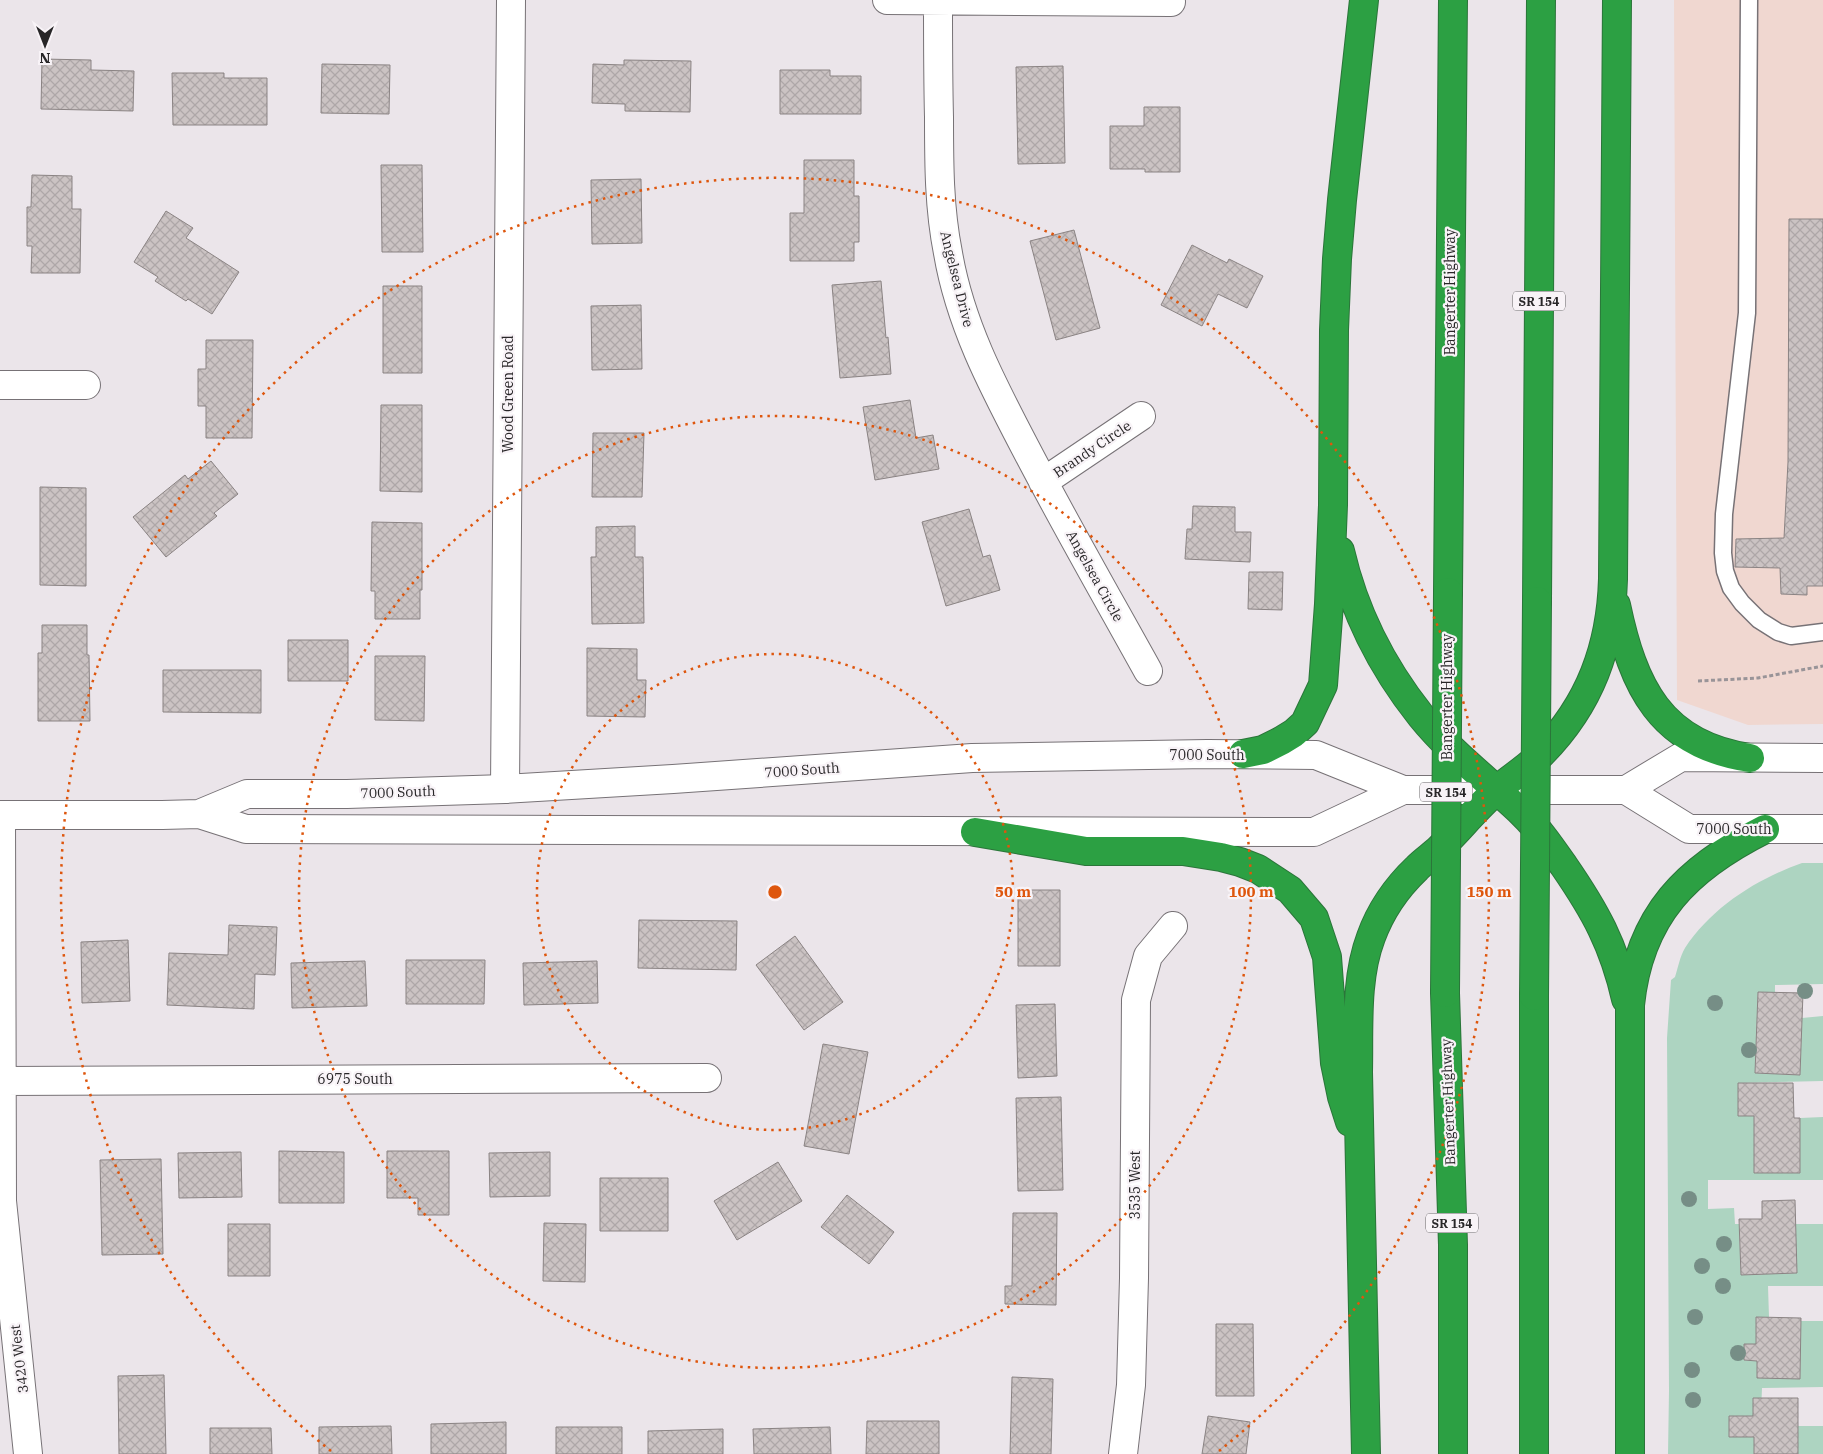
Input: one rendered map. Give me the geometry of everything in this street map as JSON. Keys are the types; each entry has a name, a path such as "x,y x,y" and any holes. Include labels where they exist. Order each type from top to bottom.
{"highway":[{"path":"1243,754 1263,750 1281,741 1305,723 1323,685 1333,505 1334,330 1337,259 1364,0"},
{"name":"Bangerter Highway","path":"1453,0 1445,993 1453,1245 1453,1454"},
{"name":"SR 154","path":"1534,1454 1534,996 1541,0"},
{"path":"1366,1454 1359,1022 1362,966 1371,936 1384,909 1399,887 1497,790 1541,755 1555,739 1580,703 1597,668 1608,634 1612,607 1613,579 1617,0"},
{"path":"1333,505 1337,542 1346,577 1358,613 1375,647 1396,683 1421,716 1470,768 1497,790 1542,835 1584,894 1601,922 1614,953 1622,977 1630,1028"},
{"path":"1613,579 1616,605 1627,648 1640,682 1654,706 1670,724 1690,739 1709,749 1729,755 1750,758"},
{"path":"1630,1454 1630,1028 1632,982 1646,938 1658,916 1673,895 1714,858 1739,842 1765,829"},
{"path":"975,832 1086,851 1183,851 1240,862 1258,869 1290,890 1314,918 1322,937 1329,975 1335,1063 1342,1097 1361,1149"}],"street":[{"name":"Wood Green Road","path":"505,789 511,0"},
{"path":"887,0 1171,2"},
{"name":"Angelsea Drive","path":"938,0 939,176 941,212 948,255 973,343 995,391 1042,482"},
{"path":"0,384 86,384"},
{"name":"Brandy Circle","path":"1042,482 1141,416"},
{"name":"Angelsea Circle","path":"1042,482 1148,671"},
{"name":"7000 South","path":"199,814 247,794 347,794 505,789 972,758 1243,754 1316,756 1403,790 1626,790 1689,829 1823,829"},
{"path":"1626,790 1681,756 1823,758"},
{"name":"7000 South","path":"0,815 199,814 246,829 1314,832 1403,790"},
{"name":"3420 West","path":"0,815 2,1202 28,1435 28,1454"},
{"name":"3535 West","path":"1124,1454 1131,1385 1134,1278 1136,1000 1148,956 1173,926"},
{"name":"6975 South","path":"2,1081 707,1078"}],"lane":[{"path":"1750,0 1747,313 1724,514 1723,552 1732,588 1742,603 1759,620 1778,632 1792,636 1823,632"}],"path":[{"path":"1698,682 1758,678 1823,666"}],"shaded area":[{"path":"1674,0 1823,0 1823,724 1748,725 1677,700"}],"green space":[{"path":"1802,863 1823,863 1823,984 1775,985 1775,993 1758,992 1755,1073 1800,1075 1802,1018 1823,1016 1823,1081 1738,1083 1738,1116 1754,1116 1755,1173 1800,1173 1800,1118 1823,1117 1823,1180 1708,1180 1708,1209 1734,1208 1735,1224 1739,1224 1741,1275 1797,1273 1795,1224 1823,1224 1823,1286 1768,1286 1769,1317 1756,1317 1756,1344 1744,1344 1744,1360 1757,1361 1757,1378 1800,1378 1801,1321 1823,1321 1823,1387 1762,1388 1754,1454 1668,1454 1667,1038 1671,980 1675,977 1685,948 1696,933 1722,907 1752,886"},
{"path":"1798,1426 1823,1426 1823,1454 1798,1454"}],"building":[{"path":"42,59 91,60 91,70 134,71 133,111 41,109"},
{"path":"624,60 691,61 690,112 625,111 625,104 592,103 593,64 624,65"},
{"path":"322,64 390,65 389,114 321,113"},
{"path":"1063,66 1065,163 1018,164 1016,67"},
{"path":"780,70 830,70 830,76 861,76 861,114 780,114"},
{"path":"172,73 224,73 224,78 267,78 267,125 173,125"},
{"path":"1144,107 1180,107 1180,172 1110,169 1110,126 1144,126"},
{"path":"804,160 854,160 854,196 859,196 859,242 854,242 854,261 790,261 790,213 804,213"},
{"path":"381,165 422,165 423,252 382,252"},
{"path":"32,175 72,176 72,209 81,209 80,273 31,273 32,246 27,246 27,207 31,207"},
{"path":"641,179 642,243 592,244 591,180"},
{"path":"166,211 193,228 186,238 239,272 212,314 188,299 186,301 155,281 158,277 134,262"},
{"path":"1789,219 1823,219 1823,586 1807,586 1807,595 1781,594 1780,568 1735,567 1736,539 1784,538 1788,462"},
{"path":"1074,230 1100,328 1056,340 1030,241"},
{"path":"1192,245 1227,263 1229,259 1263,276 1247,308 1218,294 1202,326 1161,305"},
{"path":"881,281 891,374 840,378 832,285"},
{"path":"383,286 422,286 422,373 383,373"},
{"path":"641,305 642,369 592,370 591,306"},
{"path":"206,340 253,340 252,438 206,438 206,406 198,406 198,369 206,369"},
{"path":"910,400 916,438 933,435 939,469 875,480 863,407"},
{"path":"381,405 422,405 422,492 380,491"},
{"path":"593,433 644,433 642,497 592,497"},
{"path":"211,461 238,494 214,513 217,516 166,557 133,517 185,475 188,479"},
{"path":"40,487 86,488 86,586 40,585"},
{"path":"1193,506 1235,507 1235,532 1251,532 1250,562 1185,559 1187,529 1192,529"},
{"path":"969,509 983,557 990,555 1000,590 946,606 922,522"},
{"path":"372,522 422,523 420,619 375,619 375,591 371,591"},
{"path":"635,526 635,557 643,557 644,623 592,624 591,557 596,557 596,527"},
{"path":"1249,572 1283,572 1282,610 1248,609"},
{"path":"42,625 87,625 90,721 38,721 38,653 42,653"},
{"path":"288,640 348,640 348,681 288,681"},
{"path":"587,648 637,649 637,680 646,680 645,717 587,716"},
{"path":"375,656 425,656 424,721 375,720"},
{"path":"163,670 261,670 261,713 163,712"},
{"path":"1018,890 1060,890 1060,966 1018,966"},
{"path":"639,920 737,921 736,970 638,968"},
{"path":"229,925 277,927 275,975 255,974 254,1009 167,1005 169,953 228,955"},
{"path":"795,936 843,1002 804,1030 756,965"},
{"path":"128,940 130,1001 82,1003 81,942"},
{"path":"406,960 485,960 484,1004 406,1004"},
{"path":"365,961 367,1006 292,1008 291,963"},
{"path":"597,961 598,1003 524,1005 523,963"},
{"path":"1758,992 1803,993 1800,1075 1755,1073"},
{"path":"1055,1004 1057,1076 1018,1078 1016,1005"},
{"path":"823,1044 868,1052 849,1154 804,1146"},
{"path":"1738,1083 1793,1083 1794,1118 1800,1118 1800,1173 1754,1173 1754,1116 1738,1116"},
{"path":"1061,1097 1063,1190 1018,1191 1016,1098"},
{"path":"279,1151 344,1152 344,1203 279,1203"},
{"path":"387,1151 449,1151 449,1215 418,1215 418,1198 387,1198"},
{"path":"241,1152 242,1197 179,1198 178,1153"},
{"path":"550,1152 550,1196 490,1197 489,1153"},
{"path":"161,1159 163,1254 102,1255 100,1160"},
{"path":"778,1162 802,1201 737,1240 714,1201"},
{"path":"600,1178 668,1178 668,1231 600,1231"},
{"path":"847,1195 894,1232 869,1264 821,1227"},
{"path":"1795,1200 1797,1273 1741,1275 1739,1219 1762,1219 1762,1201"},
{"path":"1013,1213 1057,1213 1056,1305 1005,1304 1005,1286 1012,1286"},
{"path":"544,1223 586,1224 585,1282 543,1281"},
{"path":"228,1224 270,1224 270,1276 228,1276"},
{"path":"1756,1317 1801,1318 1800,1379 1757,1378 1757,1361 1744,1360 1744,1344 1756,1344"},
{"path":"1216,1324 1253,1324 1254,1396 1216,1396"},
{"path":"164,1375 166,1454 119,1454 118,1376"},
{"path":"1012,1377 1053,1379 1051,1454 1010,1454"},
{"path":"1753,1398 1798,1398 1798,1454 1754,1454 1754,1437 1729,1437 1729,1416 1753,1416"},
{"path":"1208,1416 1250,1422 1246,1454 1202,1454"},
{"path":"867,1421 939,1421 939,1454 866,1454"},
{"path":"506,1422 506,1454 431,1454 431,1424"},
{"path":"391,1426 392,1454 319,1454 319,1427"},
{"path":"556,1427 622,1427 622,1454 556,1454"},
{"path":"830,1427 831,1454 754,1454 753,1429"},
{"path":"210,1428 271,1428 272,1454 210,1454"},
{"path":"723,1429 723,1454 648,1454 648,1431"}]}
